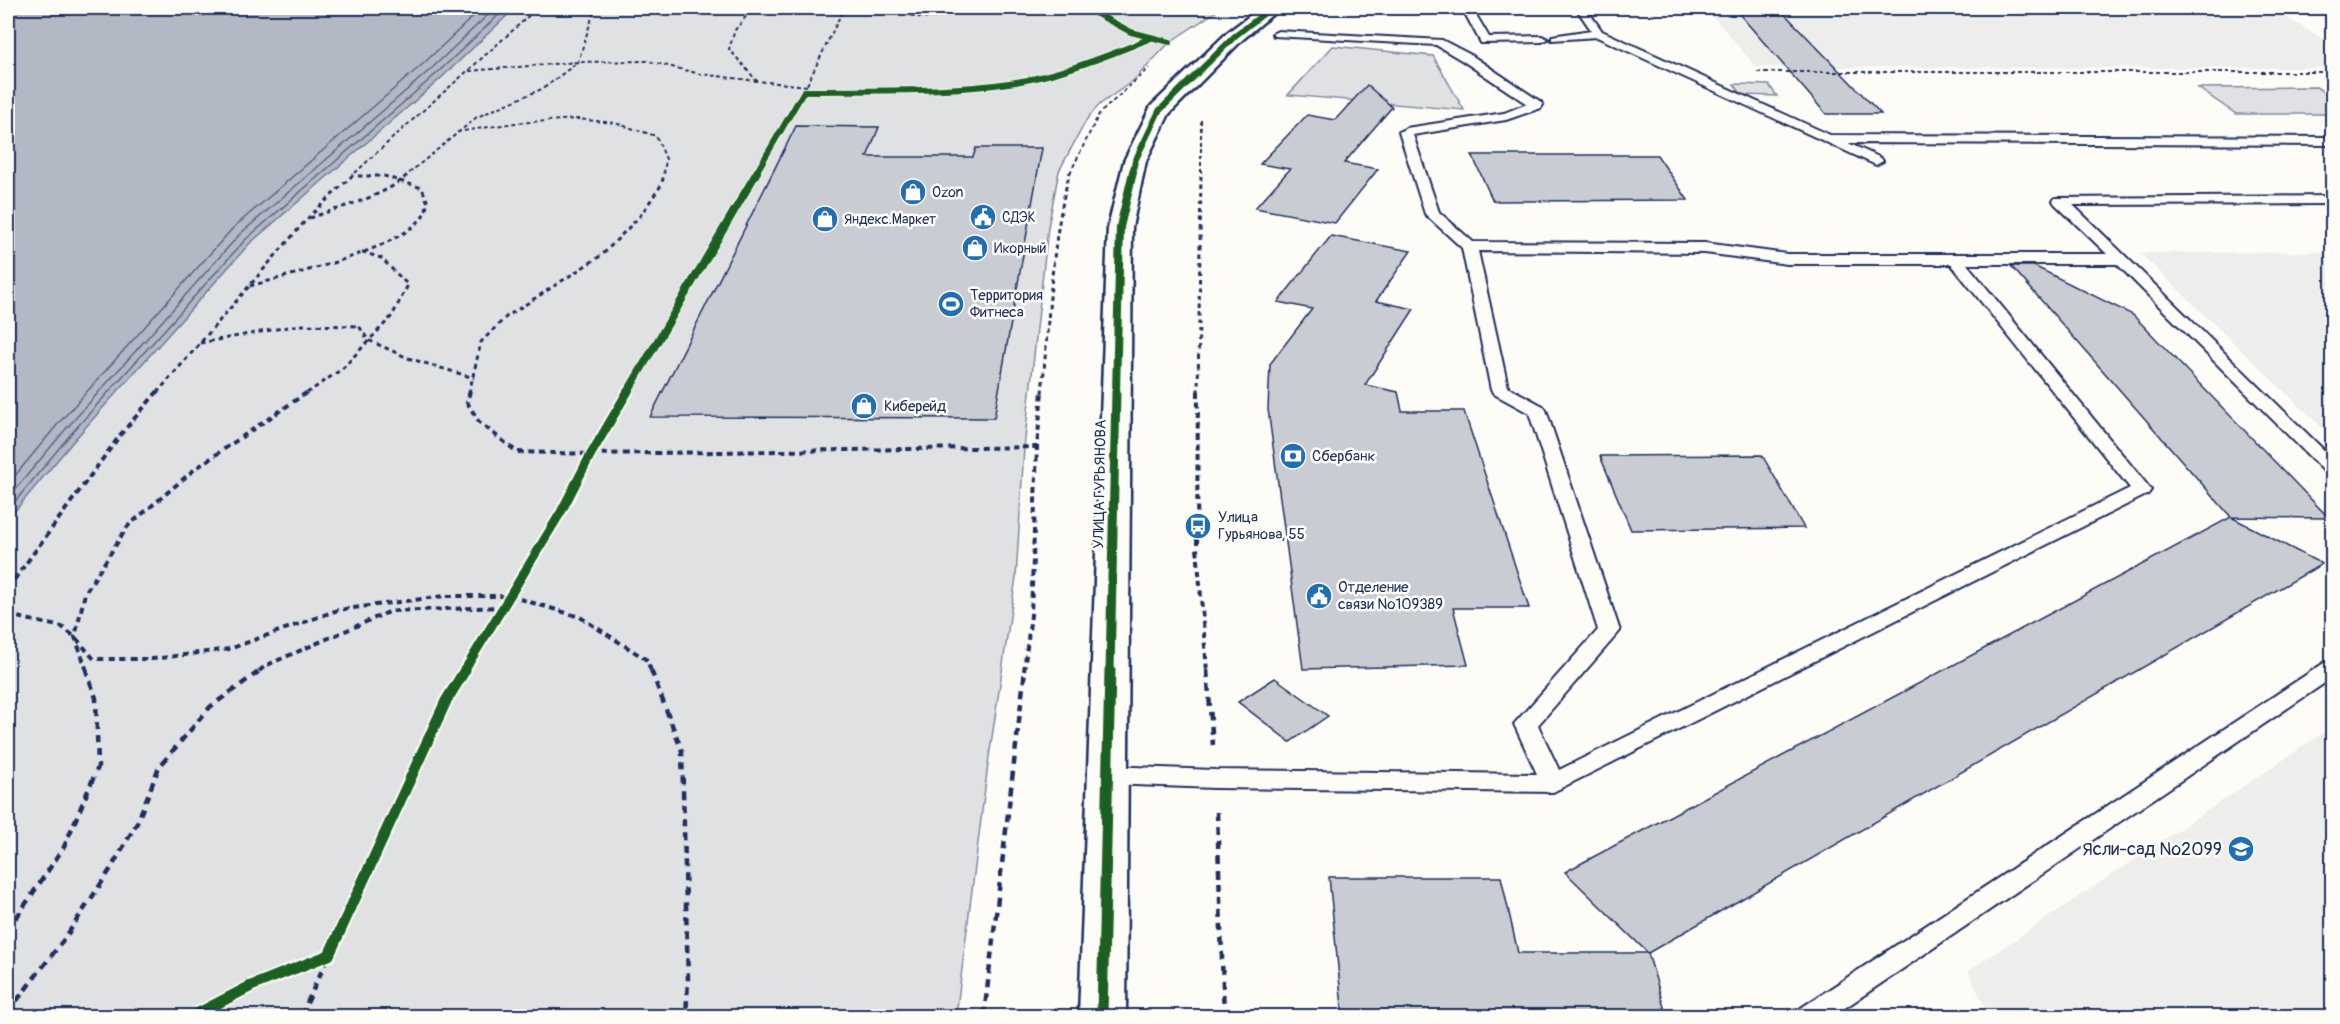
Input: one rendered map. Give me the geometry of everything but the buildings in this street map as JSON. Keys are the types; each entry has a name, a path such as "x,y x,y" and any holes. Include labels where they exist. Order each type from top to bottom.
{"street":[{"name":"УЛИЦА ГУРЬЯНОВА","path":"1102,1017 1120,227 1135,161 1159,111 1235,36 1275,21"}],"lane":[{"path":"1467,8 1485,41 1542,39"},
{"path":"1581,8 1598,33 1876,161"},
{"path":"1275,21 1438,42 1467,58 1537,105 1506,116 1406,132 1432,214 1469,246 1500,390 1537,410 1609,631 1526,724 1553,783"},
{"path":"1556,38 1598,33"},
{"path":"1828,139 2332,141"},
{"path":"2332,200 2060,201 2332,468"},
{"path":"1469,246 1705,248 1787,259 2121,259"},
{"path":"1107,775 1215,779 1553,783 2141,490 1956,260"},
{"path":"1811,1017 2332,668"}],"path":[{"path":"8,588 121,434 307,219 418,113 470,71 537,8"},
{"path":"307,219 381,192 403,180 415,166 477,117 544,88 578,62 595,8"},
{"path":"739,8 748,14"},
{"path":"757,81 729,49 735,30 748,14 760,8"},
{"path":"798,101 809,89 844,8"},
{"path":"898,8 905,14 916,16 950,14 970,8"},
{"path":"1067,8 1097,12"},
{"path":"470,71 578,62 648,61 700,74 809,89"},
{"path":"1755,72 2332,72"},
{"path":"1208,112 1201,120 1197,548 1215,779 1224,1017"},
{"path":"457,132 506,123 566,120 614,123 656,136 666,159 662,184 640,216 602,255 506,316 481,342 467,402 479,422 517,452 591,454 1024,448"},
{"path":"249,286 340,261 396,237 421,219 428,203 422,188 403,180 384,176 352,176"},
{"path":"8,930 64,847 98,767 96,698 75,636 85,594 129,526 195,469 342,369 392,316 408,285 381,258 360,251"},
{"path":"199,344 283,327 334,322 359,326 368,340 408,358 474,378"},
{"path":"586,464 597,444"},
{"path":"984,1017 1030,615 1037,447"},
{"path":"498,616 516,587"},
{"path":"8,615 62,627 75,636 94,659 153,660 229,649 338,610 444,596 510,596 580,617 647,660 682,751 688,981 686,1017"},
{"path":"8,1012 65,938 111,870 137,823 159,767 210,707 267,665 391,611 503,607"},
{"path":"301,1017 334,945"},
{"path":"318,960 329,956"}],"shaded area":[{"path":"515,8 1221,8 1170,42 1134,80 1099,105 1087,119 1059,171 1048,227 1024,448 1016,577 988,764 956,1016 8,1016 8,519 75,439 249,244 439,80"},
{"path":"1706,8 2270,8 2332,44 2332,68 1756,67"},
{"path":"1333,46 1433,56 1464,110 1288,95"},
{"path":"1734,84 1769,85 1777,96 1742,95"},
{"path":"2316,87 2332,97 2332,114 2236,114 2198,88"},
{"path":"2332,252 2332,437 2140,253"},
{"name":"Ясли-сад №2099","path":"2332,727 2332,1016 1989,1016 1968,971"}],"water":[{"path":"8,8 515,8 439,80 249,244 75,439 8,519"}],"cycle path":[{"path":"1092,8 1095,13 1131,32 1170,42"},
{"path":"1102,1016 1120,227 1135,161 1159,111 1235,36 1271,8"},
{"path":"193,1016 251,986 329,955 446,701 561,512 591,454 804,91 952,88 1017,82 1107,57 1151,38"}],"place":[{"name":"Ozon","path":"913,192"},
{"name":"СДЭК","path":"983,217"},
{"name":"Яндекс.Маркет","path":"825,219"},
{"name":"Икорный","path":"975,248"},
{"name":"Территория Фитнеса","path":"951,304"},
{"name":"Киберейд","path":"864,406"},
{"name":"Сбербанк","path":"1293,456"},
{"name":"Улица Гурьянова, 55","path":"1198,526"},
{"name":"Отделение связи №109389","path":"1319,596"},
{"name":"Ясли-сад №2099","path":"2241,849"}]}
